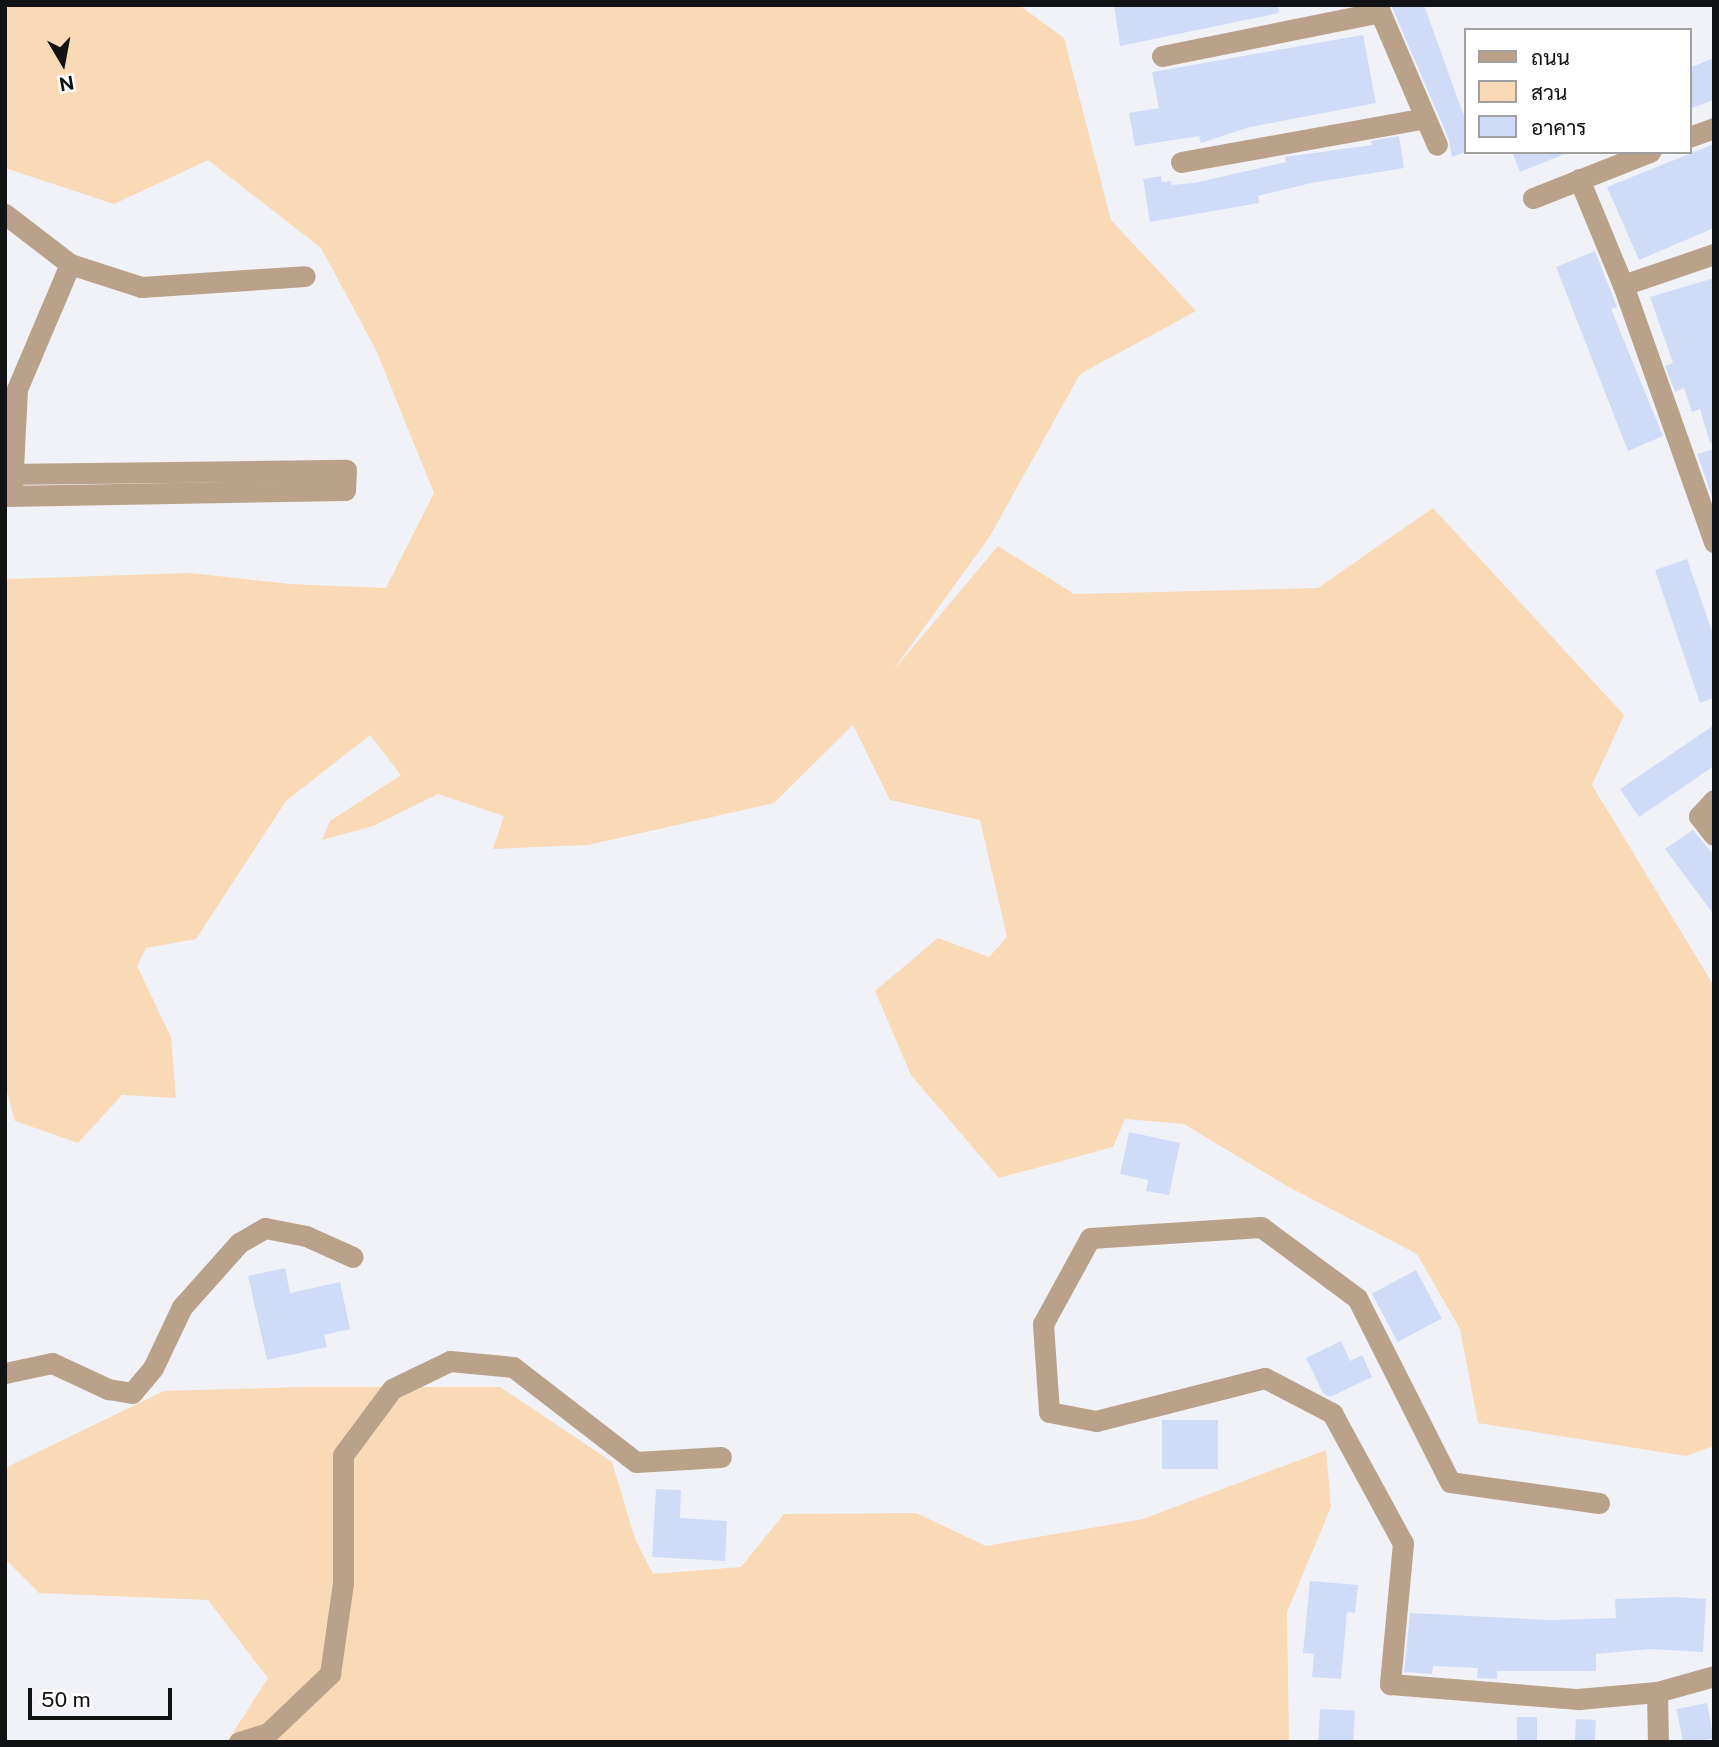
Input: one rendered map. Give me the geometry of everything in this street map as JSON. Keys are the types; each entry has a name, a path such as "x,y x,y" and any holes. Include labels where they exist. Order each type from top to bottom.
{"street":[{"path":"1162,56 1378,9 1437,145"},
{"path":"1181,162 1425,118"},
{"path":"1691,136 1714,128"},
{"path":"1533,198 1645,154"},
{"path":"1579,179 1623,285 1714,542"},
{"path":"5,214 71,264 141,286 305,276"},
{"path":"1623,285 1714,254"},
{"path":"9,474 346,470 345,489 8,496 9,474 17,389 71,264"},
{"path":"1714,800 1699,816 1714,835"},
{"path":"1599,1503 1450,1482 1357,1298 1261,1227 1090,1238 1043,1324 1049,1412 1096,1421 1265,1378 1332,1412 1403,1543 1390,1684 1578,1699 1657,1692 1714,1676"},
{"path":"5,1373 52,1363 108,1389 132,1392 153,1368 182,1307 239,1243 265,1228 306,1236 354,1257"},
{"path":"239,1742 268,1733 330,1674 344,1583 344,1455 392,1389 450,1362 513,1367 636,1462 721,1457"},
{"path":"1657,1692 1658,1742"}],"green space":[{"path":"5,5 1019,5 1064,38 1111,220 1196,311 1080,374 990,536 892,672 998,546 1074,594 1318,588 1433,508 1624,715 1592,785 1714,986 1714,1446 1686,1456 1478,1423 1460,1329 1417,1254 1287,1186 1184,1124 1125,1119 1113,1147 999,1178 911,1075 875,991 938,938 989,957 1007,937 980,820 890,800 853,725 774,803 588,845 493,849 504,816 438,794 373,826 322,840 330,821 401,775 370,735 286,801 196,939 146,948 137,966 171,1037 176,1098 122,1095 78,1143 15,1121 5,1085 5,579 190,573 290,584 386,588 434,493 376,350 321,248 208,160 114,204 5,168"},
{"path":"303,1387 500,1387 612,1462 635,1539 653,1574 741,1567 784,1514 916,1513 986,1546 1143,1519 1326,1450 1331,1507 1287,1612 1289,1742 227,1742 268,1678 208,1600 39,1593 5,1559 5,1468 164,1391"}],"building":[{"path":"1114,5 1278,5 1279,13 1120,46"},
{"path":"1391,5 1424,5 1464,116 1464,152 1452,157 1449,140"},
{"path":"1363,35 1376,103 1250,127 1201,143 1199,136 1135,146 1129,113 1159,108 1152,72"},
{"path":"1714,58 1714,100 1691,108 1691,67"},
{"path":"1399,136 1404,168 1311,183 1258,196 1259,203 1150,222 1143,179 1161,176 1162,182 1171,181 1171,185 1194,183 1286,162 1285,157 1372,145 1371,141"},
{"path":"1714,144 1714,228 1639,260 1607,187"},
{"path":"1513,154 1565,154 1520,172"},
{"path":"1595,251 1617,307 1611,309 1663,436 1628,451 1556,267"},
{"path":"1714,278 1714,443 1710,443 1700,409 1692,412 1684,388 1675,392 1665,366 1673,363 1650,297"},
{"path":"1714,449 1714,502 1697,454"},
{"path":"1687,559 1714,637 1714,698 1700,703 1655,570"},
{"path":"1714,725 1714,766 1639,817 1620,789"},
{"path":"1693,830 1714,855 1714,915 1665,849"},
{"path":"1129,1132 1180,1143 1169,1195 1146,1191 1148,1180 1120,1174"},
{"path":"285,1268 290,1293 340,1282 350,1329 324,1335 327,1347 267,1360 248,1276"},
{"path":"1416,1270 1442,1319 1398,1342 1372,1293"},
{"path":"1341,1341 1350,1361 1362,1355 1372,1377 1330,1397 1323,1393 1306,1358"},
{"path":"1162,1420 1218,1420 1218,1469 1162,1469"},
{"path":"656,1489 681,1490 680,1518 727,1521 725,1561 652,1557"},
{"path":"1310,1581 1358,1585 1355,1613 1347,1612 1341,1679 1312,1677 1314,1654 1303,1653"},
{"path":"1615,1599 1706,1599 1703,1652 1650,1649 1596,1654 1596,1671 1497,1671 1497,1679 1477,1678 1478,1668 1433,1666 1432,1674 1404,1672 1410,1613 1551,1620 1616,1618"},
{"path":"1707,1703 1714,1738 1683,1742 1677,1709"},
{"path":"1320,1709 1355,1711 1353,1742 1318,1742"},
{"path":"1517,1717 1537,1717 1537,1742 1517,1742"},
{"path":"1576,1719 1596,1720 1595,1742 1575,1742"}]}
